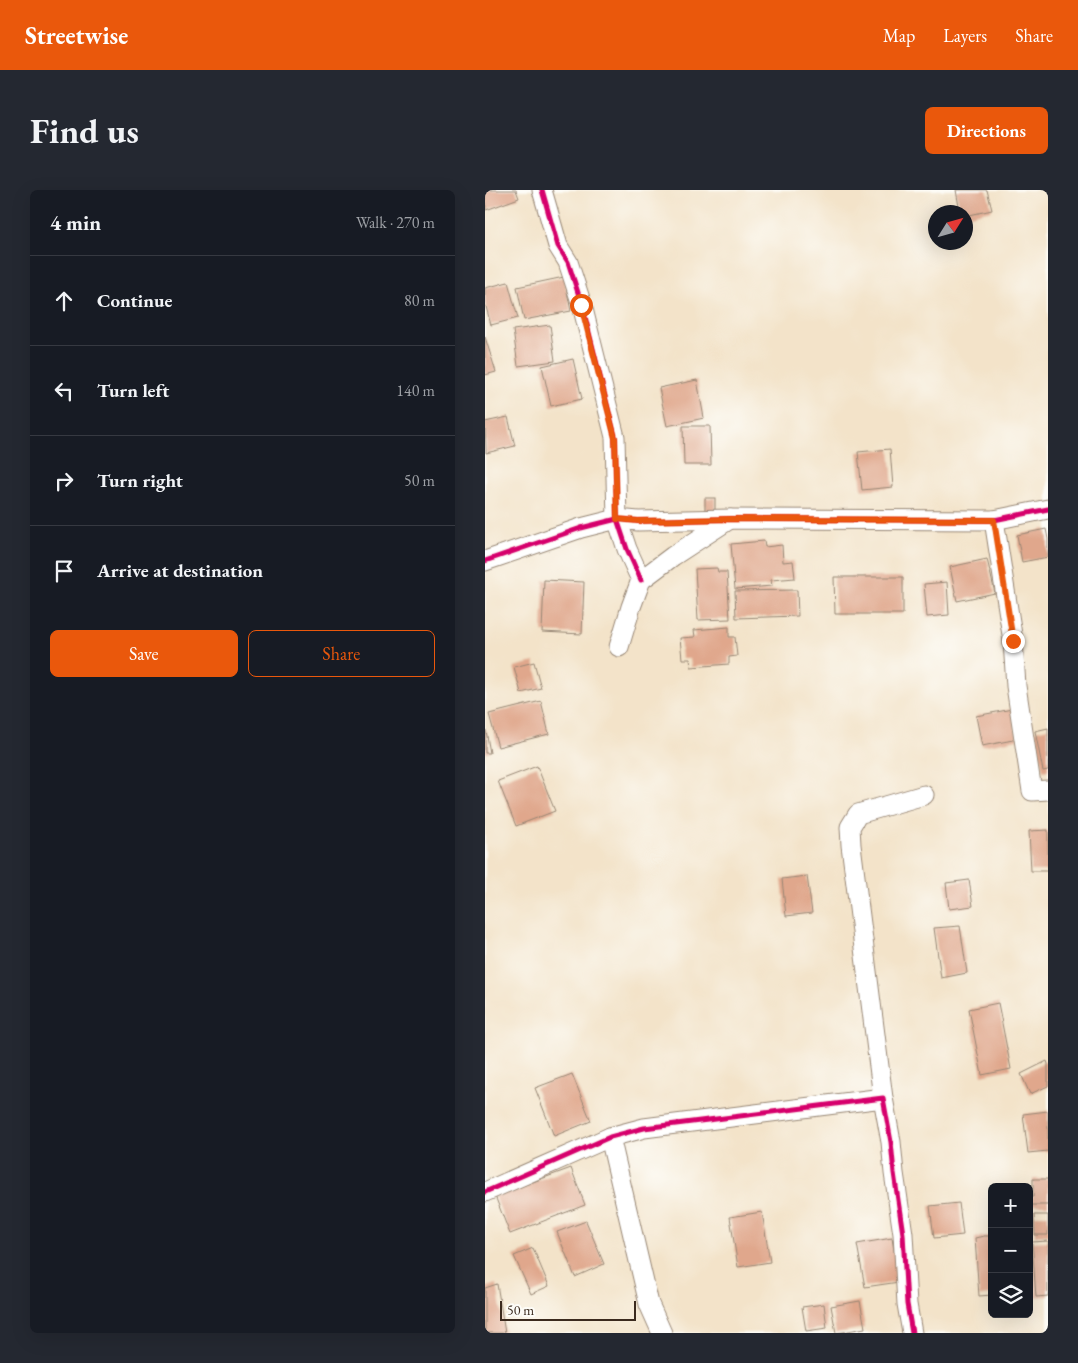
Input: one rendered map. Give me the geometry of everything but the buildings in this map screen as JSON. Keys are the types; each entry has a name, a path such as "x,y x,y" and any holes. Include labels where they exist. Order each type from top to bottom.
{"street":[{"path":"542,190 558,246 568,262 581,305 615,438 617,519 627,549 641,580"},
{"path":"485,561 581,528 617,519 638,521 731,519 994,520 1048,509"},
{"path":"619,647 641,580 673,556 731,519"},
{"path":"994,520 1013,641 1016,686 1032,791 1048,790"},
{"path":"913,1333 907,1304 903,1234 891,1142 883,1098 850,827 858,814 924,795"},
{"path":"485,1192 610,1137 644,1128 883,1098"},
{"path":"610,1137 649,1304 662,1333"}],"cycle path":[{"path":"542,190 558,246 568,262 582,305 615,437 617,519 627,549 641,580"},
{"path":"485,561 581,528 617,519 638,521 731,519 994,520 1048,509"},
{"path":"485,1192 610,1137 644,1128 883,1098 891,1142 903,1234 907,1304 912,1333"}],"route":[{"path":"581,305 615,438 617,519 638,521 731,519 994,520 1013,641"}]}
